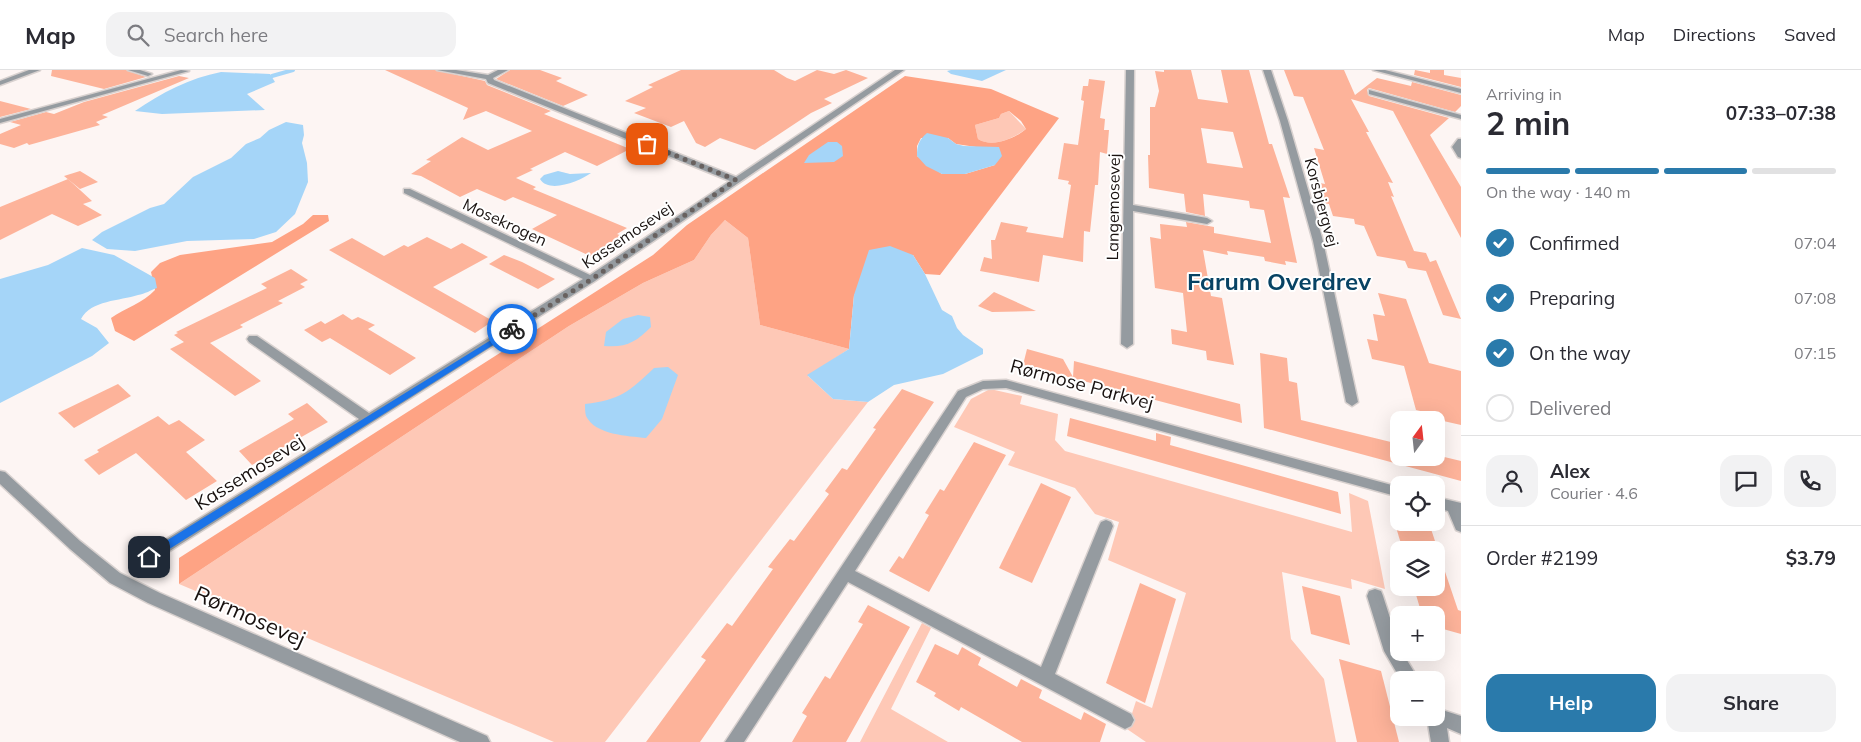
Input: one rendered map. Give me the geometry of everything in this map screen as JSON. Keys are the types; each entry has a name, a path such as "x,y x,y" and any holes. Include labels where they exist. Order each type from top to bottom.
{"street":[{"path":"0,83 36,70"},
{"path":"132,70 148,74"},
{"path":"0,122 186,70"},
{"path":"441,70 489,77 504,70"},
{"name":"Kassemosevej","path":"149,557 592,279 900,70"},
{"name":"Langemosevej","path":"1127,344 1130,70"},
{"name":"Korsbjergvej","path":"1267,70 1284,121 1318,241 1352,402"},
{"path":"1378,70 1461,91"},
{"path":"489,77 491,81 736,180"},
{"path":"1372,92 1461,116"},
{"path":"1461,141 1456,147 1461,155"},
{"name":"Mosekrogen","path":"406,191 592,279"},
{"path":"1127,207 1208,221"},
{"path":"253,339 369,419"},
{"name":"Rørmose Parkvej","path":"734,742 962,394 974,386 988,383 1006,384 1390,490"},
{"name":"Rørmosevej","path":"0,476 75,545 116,578 154,598 481,742"},
{"path":"1445,504 1458,508 1461,526"},
{"path":"1045,678 1106,526"},
{"path":"845,572 1125,720"},
{"path":"1375,596 1392,651 1405,671"},
{"path":"1445,720 1461,725"},
{"path":"1437,726 1440,742"}],"shaded area":[{"path":"905,76 991,89 1059,118 940,275 925,274 913,255 854,295 849,349 760,325 748,238 725,220 711,235 694,260 643,283 569,326 179,584 179,558 653,255 687,225","holes":["1009,111 1021,121 1026,129 1003,141 990,143 978,139 975,125 999,118 1001,114","921,138 948,138 956,144 976,147 995,165 965,174 942,174 917,156 917,146"]},
{"path":"1009,111 1026,129 1002,141 990,143 978,139 975,125 999,118 1001,114"},
{"path":"313,215 328,215 329,221 134,341 115,331 111,318 155,290 151,272 160,263 180,255 272,242 303,224"},
{"path":"725,220 748,238 760,325 849,349 808,376 833,399 868,402 605,742 554,742 179,584 569,326 643,283 694,260 711,235"},
{"path":"990,389 1022,396 1020,404 1058,414 1055,440 1065,451 1352,532 1349,493 1368,501 1385,589 1351,579 1352,589 1282,572 1291,639 1324,679 1336,742 1146,742 1127,729 1136,701 1152,708 1186,593 1108,560 1119,522 1095,514 1075,488 1008,465 1015,452 954,427 971,399"},
{"path":"922,623 931,628 891,709 948,742 860,742"}],"water":[{"path":"1006,70 982,81 951,74 947,71"},
{"path":"221,72 270,74 275,82 247,94 265,110 162,114 135,111 176,87 198,78"},
{"path":"286,122 303,125 304,135 302,143 307,163 308,182 295,214 276,232 254,239 187,241 135,251 107,249 92,240 102,232 150,208 164,204 193,177 231,158 246,144"},
{"path":"927,133 948,138 956,144 964,146 999,147 1002,156 995,165 965,174 942,174 926,166 917,156 919,143"},
{"path":"828,142 837,142 842,146 843,156 834,162 804,163 809,155"},
{"path":"558,171 570,174 591,173 565,185 557,186 550,186 540,179 544,175"},
{"path":"890,246 913,255 925,274 942,310 952,316 957,328 963,335 983,349 983,354 943,374 894,385 868,402 833,399 807,375 849,349 854,295 869,250"},
{"path":"82,248 114,255 155,278 157,288 143,294 106,302 92,308 81,319 97,328 109,343 92,356 0,403 0,279 48,265"},
{"path":"638,315 650,317 651,327 646,332 625,345 604,346 606,332 623,319"},
{"path":"668,367 678,375 662,419 646,438 604,431 590,422 586,416 585,404 616,397 638,383 654,368"}],"building":[{"path":"52,70 126,70 146,77 104,89 51,76"},
{"path":"385,70 435,70 485,81 487,85 551,111 544,114 630,149 597,166 565,152 516,178 536,187 533,189 627,228 617,234 622,236 590,256 532,229 557,215 513,197 505,201 477,189 460,197 421,176 411,174 431,161 426,160 462,137 488,150 532,131 486,111 463,120 468,108"},
{"path":"510,70 540,70 562,78 556,81 588,95 563,106 496,79"},
{"path":"681,70 774,70 795,81 817,70 834,74 846,70 868,78 824,99 832,103 811,113 755,150 720,138 705,147 696,143 684,121 671,127 634,113 646,108 625,101 653,87 648,85"},
{"path":"1164,70 1191,70 1198,99 1228,103 1221,70 1249,70 1269,144 1272,144 1290,198 1283,197 1297,263 1285,261 1286,265 1265,261 1264,257 1227,251 1228,255 1203,250 1211,296 1222,298 1234,365 1207,360 1206,351 1172,344 1171,329 1187,332 1183,293 1155,288 1150,237 1161,239 1160,224 1187,227 1186,222 1214,227 1214,233 1271,243 1264,210 1250,208 1249,201 1203,194 1205,216 1186,212 1184,194 1149,188 1150,107 1155,107 1159,91 1155,71 1164,72","holes":["1201,128 1233,132 1243,168 1207,163"]},
{"path":"1284,70 1344,70 1355,95 1377,78 1411,86 1412,82 1461,95 1461,106 1455,112 1369,88 1367,90 1369,96 1449,118 1430,135 1461,187 1461,238 1393,111 1351,99 1393,183 1388,182 1394,197 1391,196 1414,251 1426,253 1430,262 1436,260 1461,319 1443,315 1426,271 1408,268 1405,261 1377,256 1364,226 1355,224 1354,219 1333,216 1329,204 1322,203 1315,182 1325,184 1314,148 1324,150 1303,97 1294,96"},
{"path":"1415,70 1430,73 1430,70 1444,70 1444,75 1461,78 1461,87 1414,75"},
{"path":"179,76 189,78 102,115 108,117 96,122 100,125 14,148 0,144 0,134 21,125 10,122 46,112 54,114 84,102"},
{"path":"1089,79 1105,81 1100,118 1105,119 1104,130 1109,130 1107,154 1100,152 1098,185 1095,185 1090,232 1084,231 1083,262 1043,255 1039,282 980,271 984,257 992,259 991,240 995,240 1001,222 1028,227 1026,232 1063,238 1071,185 1068,184 1069,181 1058,179 1064,143 1078,145 1084,101 1081,100 1083,86 1088,86"},
{"path":"0,101 31,109 0,117"},
{"path":"80,171 98,182 80,189 64,176"},
{"path":"68,179 92,201 83,204 102,215 78,226 52,214 0,240 0,207"},
{"path":"427,237 451,249 462,243 488,257 433,287 493,321 475,333 329,250 352,238 384,256 404,245 408,247"},
{"path":"504,255 555,279 538,289 489,264"},
{"path":"291,269 308,280 300,284 305,287 278,301 283,303 240,325 243,327 210,343 261,381 235,396 170,349 184,342 174,335 178,333 176,332 267,288 261,284"},
{"path":"994,292 1036,311 992,312 978,306"},
{"path":"1378,293 1406,299 1429,363 1461,371 1461,425 1445,421 1445,411 1416,410 1404,366 1372,359 1367,339 1378,341 1373,314 1385,316"},
{"path":"343,314 352,320 358,317 375,325 368,329 416,358 390,375 330,338 322,342 304,330 321,321 325,324"},
{"path":"1027,349 1063,359 1073,377 1074,361 1240,404 1242,423 1023,365"},
{"path":"1260,353 1287,358 1289,381 1297,383 1301,420 1390,442 1390,462 1264,428"},
{"path":"118,384 131,396 74,428 58,413"},
{"path":"902,389 934,402 700,742 646,742 706,660 701,657 727,623 732,626 773,569 768,567 790,539 794,541 829,494 825,491 842,468 847,470 876,429 873,428"},
{"path":"307,403 328,422 252,465 239,451 294,419 288,414"},
{"path":"158,416 169,425 179,420 205,440 186,452 217,481 186,500 136,453 99,475 84,460 99,452 97,450"},
{"path":"1070,418 1156,441 1156,433 1171,437 1170,445 1338,492 1341,514 1067,436"},
{"path":"974,442 1006,455 929,592 889,571 899,556 903,559 929,515 925,513 940,489 944,491"},
{"path":"1445,457 1461,461 1461,481 1405,466 1445,466"},
{"path":"1041,483 1071,497 1032,583 999,568"},
{"path":"1397,531 1432,531 1435,541 1400,541"},
{"path":"1445,572 1458,610 1461,611 1461,634 1445,630 1445,606 1419,606 1416,596 1445,596"},
{"path":"1140,583 1176,599 1145,703 1106,683"},
{"path":"1302,586 1340,596 1350,645 1311,634"},
{"path":"868,605 910,627 879,683 846,742 792,742 807,716 802,713 825,676 830,679 863,624 858,622"},
{"path":"935,644 958,655 962,647 981,658 978,665 1017,687 1021,679 1042,690 1039,698 1081,720 1084,712 1106,724 1100,742 1022,742 961,707 959,711 934,696 936,693 916,682"},
{"path":"1339,659 1381,671 1390,706 1390,726 1395,726 1399,742 1357,742"}],"waterway":[{"path":"272,76 293,70"}],"way so far":[{"path":"512,329 592,279 736,180 647,144"}],"district":[{"name":"Farum Overdrev","path":"1279,282"}],"route":[{"path":"149,557 512,329"}]}
